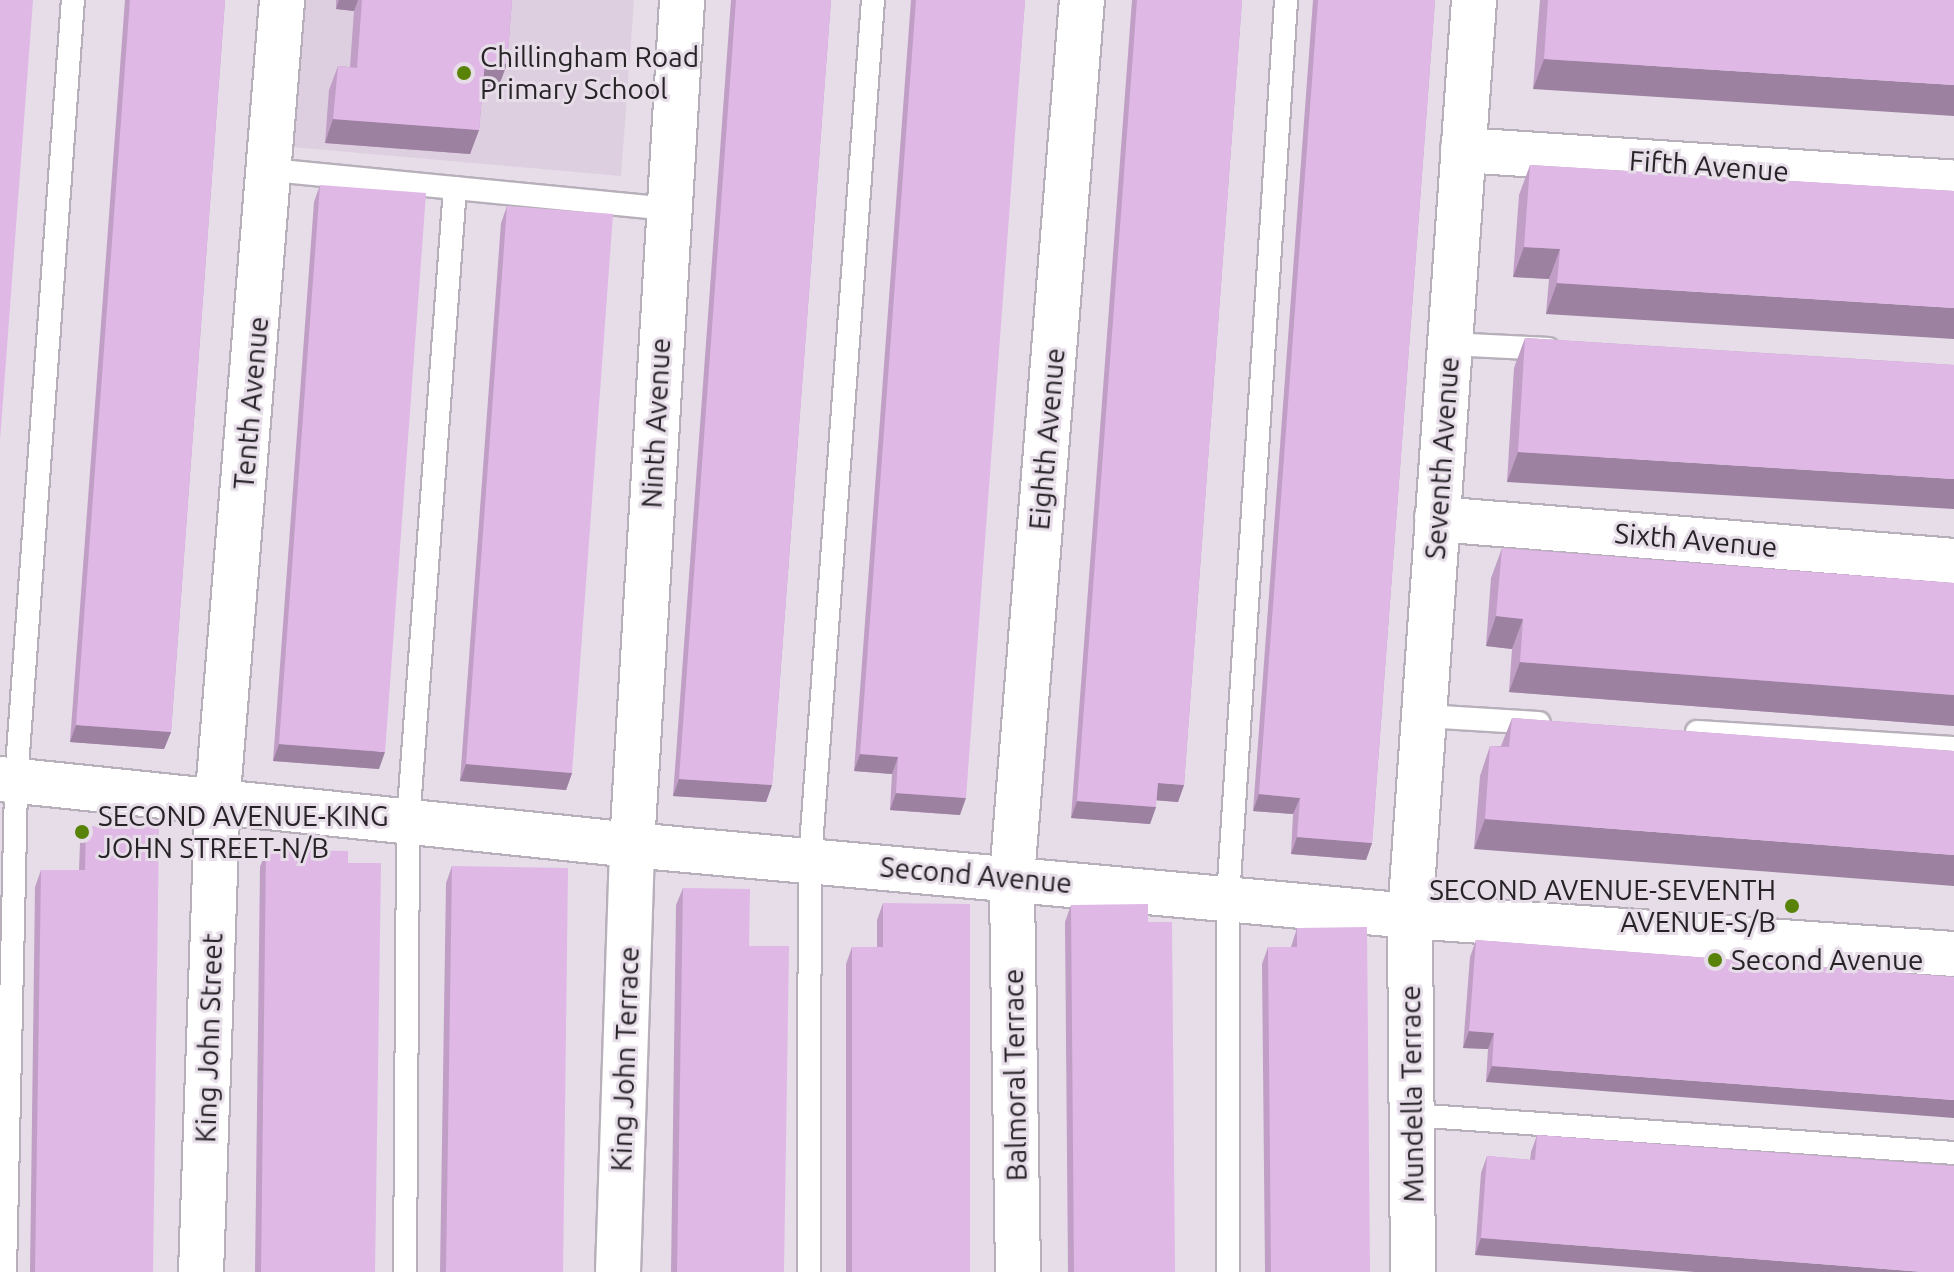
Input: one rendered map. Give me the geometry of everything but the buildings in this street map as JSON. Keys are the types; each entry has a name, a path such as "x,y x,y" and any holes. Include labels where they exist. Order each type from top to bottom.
{"street":[{"name":"Tenth Avenue","path":"217,805 271,170 282,0"},
{"name":"Ninth Avenue","path":"632,845 682,0"},
{"name":"Eighth Avenue","path":"1012,877 1082,0"},
{"name":"Seventh Avenue","path":"1410,916 1474,0"},
{"name":"Fifth Avenue","path":"1463,150 1954,183"},
{"name":"Sixth Avenue","path":"1437,519 1954,561"},
{"name":"Second Avenue","path":"8,780 217,805 1410,916 1954,954"},
{"name":"King John Street","path":"201,1272 217,805"},
{"name":"King John Terrace","path":"618,1272 632,845"},
{"name":"Balmoral Terrace","path":"1012,877 1018,1272"},
{"name":"Mundella Terrace","path":"1410,916 1413,1272"}],"lane":[{"path":"5,1272 8,780 73,0"},
{"path":"809,1272 810,860 873,0"},
{"path":"1228,1272 1228,898 1286,0"},
{"path":"271,170 668,209"},
{"path":"405,1272 408,822 455,188"},
{"path":"1450,344 1576,351"},
{"path":"1424,716 1564,724"},
{"path":"1673,731 1954,748"},
{"path":"1412,1115 1954,1153"}],"shaded area":[{"name":"Chillingham Road Primary School","path":"305,0 634,0 621,176 292,147"}],"place":[{"name":"Chillingham Road Primary School","path":"464,73"},
{"name":"SECOND AVENUE-KING JOHN STREET-N/B","path":"82,832"},
{"name":"SECOND AVENUE-SEVENTH AVENUE-S/B","path":"1792,906"},
{"name":"Second Avenue","path":"1715,960"}]}
